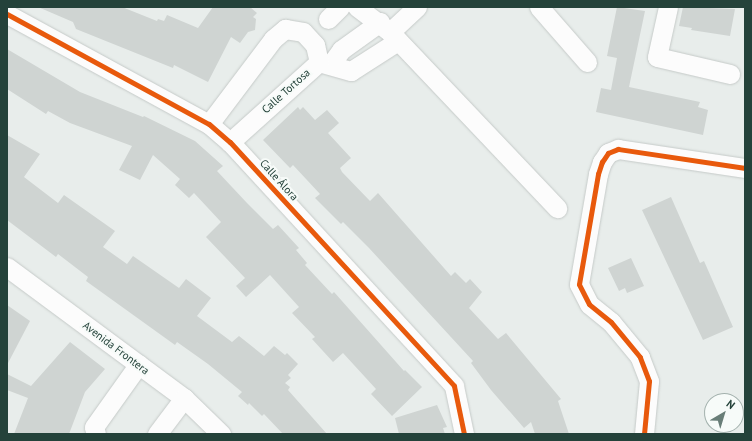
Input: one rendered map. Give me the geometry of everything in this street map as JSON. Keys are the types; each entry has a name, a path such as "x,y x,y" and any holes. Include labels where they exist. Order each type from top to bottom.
{"street":[{"path":"357,7 389,32 557,208"},
{"path":"325,63 351,71 389,32 417,7"},
{"path":"538,7 587,62"},
{"path":"668,7 657,57 730,74"},
{"name":"Calle Álora","path":"16,13 209,124 230,142 454,386 464,434"},
{"name":"Calle Tortosa","path":"209,124 273,39 285,29 302,32 315,45 325,63 230,142"},
{"path":"325,63 341,50 389,32"},
{"path":"644,434 649,381 640,357 611,322 589,304 579,284 598,174 602,162 608,153 618,149 745,168"},
{"name":"Avenida Frontera","path":"7,267 184,398 221,434"},
{"path":"96,434 94,427 139,364"},
{"path":"157,434 184,398"}],"building":[{"path":"38,7 122,7 157,21 158,19 164,21 167,15 198,28 213,7 250,7 257,13 253,17 256,19 255,30 248,32 240,43 231,37 208,82 174,65 173,68 76,29 73,22"},
{"path":"617,7 645,11 629,87 700,102 698,107 708,110 703,135 596,112 601,88 611,90 617,58 607,56"},
{"path":"683,7 735,9 730,36 691,30 692,28 679,26"},
{"path":"7,49 80,92 143,117 144,116 195,141 223,166 217,171 273,229 278,225 299,248 296,250 307,263 305,265 332,294 334,292 404,371 405,370 422,387 392,416 371,394 376,389 343,353 333,362 312,339 315,337 292,313 299,307 270,275 246,297 236,286 245,278 206,237 221,222 194,193 189,198 175,185 180,179 153,155 140,180 119,170 132,146 70,123 48,111 46,114 7,89"},
{"path":"298,107 300,110 303,107 315,120 327,110 339,123 328,133 351,158 340,168 342,172 370,201 378,193 451,276 455,272 466,283 470,279 482,292 469,308 498,339 506,333 561,399 558,401 569,434 535,434 531,422 524,428 491,390 471,363 473,361 369,248 343,222 341,224 315,198 320,194 293,165 290,168 263,140"},
{"path":"7,135 40,154 24,177 58,203 64,195 115,231 103,247 127,264 133,256 179,288 186,279 211,298 197,316 232,342 239,336 264,356 274,346 285,355 287,353 298,364 288,375 291,378 285,383 290,387 288,390 327,434 283,434 264,414 262,416 249,403 248,405 238,396 242,392 208,364 177,342 175,345 86,281 88,277 58,254 56,257 7,220"},
{"path":"671,197 700,263 704,261 733,327 703,340 642,210"},
{"path":"631,258 644,286 627,293 625,288 619,291 608,268"},
{"path":"7,305 30,321 7,365"},
{"path":"70,342 105,369 85,392 69,434 14,434 28,398 7,390 7,374 31,386"},
{"path":"437,405 447,427 443,428 445,434 399,434 395,418"}],"cycle path":[{"path":"7,14 209,124 230,142 454,386 464,434"},
{"path":"644,434 649,381 640,357 611,322 589,304 579,284 598,174 602,162 608,153 618,149 745,168"}]}
